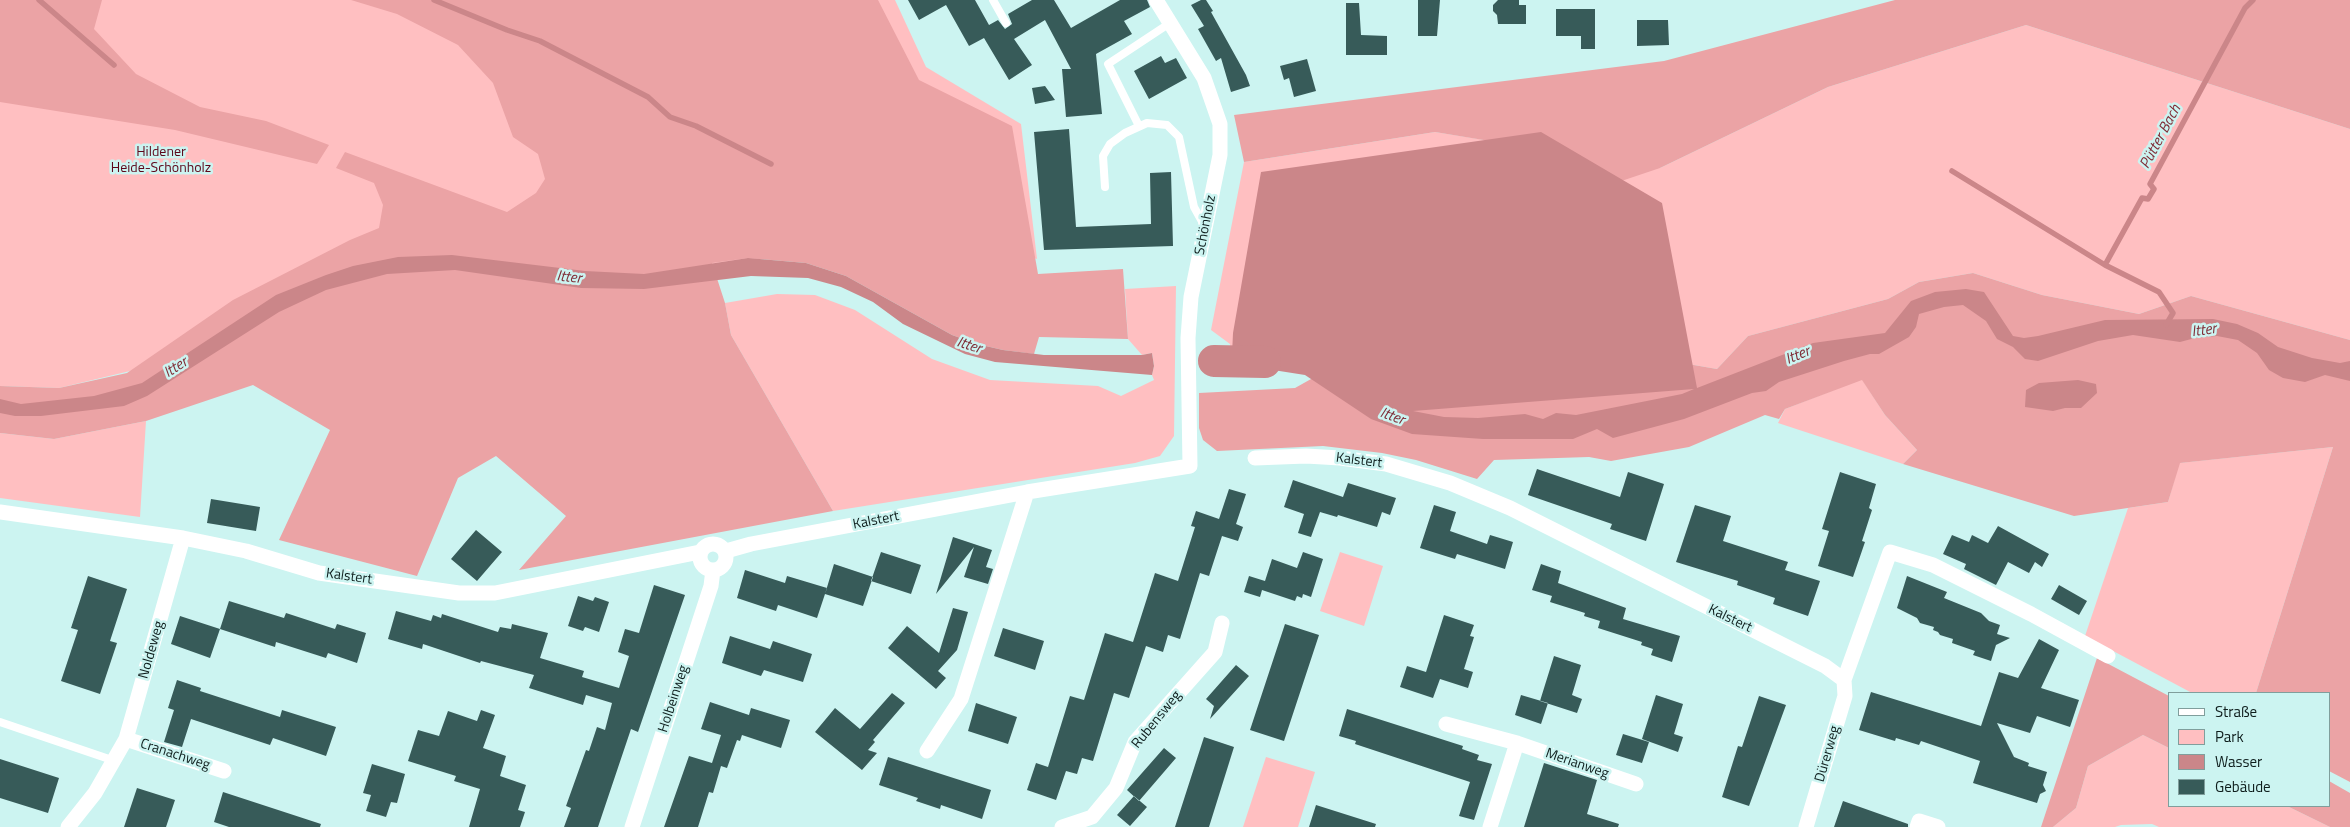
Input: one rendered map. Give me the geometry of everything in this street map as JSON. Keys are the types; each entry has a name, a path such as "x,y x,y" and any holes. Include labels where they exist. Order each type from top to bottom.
{"street":[{"name":"Schönholz","path":"1156,0 1204,78 1220,124 1220,155 1191,296 1188,338 1190,466"},
{"name":"Kalstert","path":"1256,458 1306,456 1340,458 1386,464 1450,483 1510,508 1825,666 1844,680"},
{"name":"Kalstert","path":"0,512 183,538 246,551 319,573 459,593 495,593 700,552 705,546 713,543 720,545 726,552 751,544 1027,492 1190,466"},
{"path":"927,751 961,699 1027,492"},
{"name":"Noldeweg","path":"68,827 95,793 115,761 126,738 183,538"},
{"path":"700,552 700,560 705,567 713,570 721,567 726,560 726,552"},
{"path":"1844,680 1890,552 1933,565 2108,656"},
{"name":"Holbeinweg","path":"632,827 711,586 713,570"},
{"name":"Rubensweg","path":"1062,827 1092,817 1116,788 1135,742 1215,652 1222,623"},
{"name":"Dürerweg","path":"1806,827 1845,696 1844,680"},
{"name":"Merianweg","path":"1446,724 1517,743 1636,784"},
{"name":"Cranachweg","path":"126,738 224,771"},
{"path":"1490,827 1517,743"},
{"path":"1917,827 1918,821 1938,827"}],"lane":[{"path":"993,0 1006,23"},
{"path":"1139,126 1108,64 1170,23"},
{"path":"1104,187 1103,156 1106,149 1125,133 1148,123 1158,123 1173,129 1178,137 1194,206 1206,228"},
{"path":"0,722 115,761"}],"green space":[{"name":"Hildener Heide-Schönholz","path":"0,0 895,0 926,67 1021,124 1037,259 878,205 787,254 130,371 59,388 0,386"},
{"path":"2026,25 2350,129 2350,340 2191,296 2139,314 2042,295 1973,273 1919,282 1888,299 1748,336 1717,369 1420,318 1232,355 1230,344 1211,330 1244,162 1435,132 1660,168 1828,87"},
{"path":"1176,286 1174,436 1160,456 1135,463 833,511 731,335 725,303 777,294 815,295 855,310 932,359 990,380 1098,386 1121,396 1154,380 1152,375 1154,366 1152,353 1142,355 1128,339 1125,289"},
{"path":"1862,379 1885,415 1917,450 1903,464 1778,423 1785,409"},
{"path":"146,421 140,517 0,498 0,433 54,439"},
{"path":"2333,447 2256,692 2190,692 2085,636 2128,508 2168,502 2179,463"},
{"path":"1340,552 1383,566 1364,626 1320,611"},
{"path":"2143,735 2168,748 2168,807 2289,807 2330,827 2159,827 2152,824 2121,825 2115,827 2053,827 2076,808 2088,766"},
{"path":"1266,757 1315,772 1298,827 1243,827"}],"shaded area":[{"path":"0,0 102,0 94,29 136,74 200,107 266,121 329,145 317,164 175,130 0,102"},
{"path":"351,0 878,0 919,80 1012,126 1038,274 1123,269 1128,339 1039,337 1034,354 1003,350 977,344 952,335 846,276 806,263 748,258 712,263 725,303 731,335 833,511 519,570 566,516 496,456 458,478 417,576 279,540 330,430 253,385 146,421 54,439 0,433 0,386 59,388 127,373 233,300 350,240 379,228 383,205 374,183 336,168 345,152 507,212 536,193 545,179 538,154 513,137 493,83 458,45 397,14"},
{"path":"1895,0 2350,0 2350,129 2026,25 1828,87 1660,168 1559,202 1526,147 1435,132 1244,162 1234,115 1664,61"},
{"path":"1973,273 2042,295 2139,314 2191,296 2350,340 2350,782 2330,772 2330,692 2256,692 2333,447 2180,463 2168,502 2074,516 1903,464 1917,450 1885,415 1862,380 1785,409 1779,419 1765,415 1689,447 1611,461 1589,457 1494,460 1477,479 1416,460 1382,453 1323,446 1217,451 1203,440 1199,428 1199,393 1295,388 1420,318 1717,369 1748,336 1888,299 1919,282"},
{"path":"2097,658 2168,695 2168,748 2143,735 2088,766 2076,808 2053,827 2041,827"},
{"path":"2330,782 2350,793 2350,827 2330,827 2289,807 2330,807"}],"water":[{"path":"1541,132 1662,203 1697,388 1813,343 1885,333 1911,301 1935,292 1966,289 1984,292 2013,336 2024,338 2038,336 2105,320 2213,319 2237,324 2258,333 2278,347 2312,358 2340,363 2350,361 2350,381 2325,375 2305,382 2283,378 2269,370 2257,353 2238,340 2217,336 2195,338 2180,342 2133,335 2098,341 2038,361 2025,359 2013,347 1997,339 1986,321 1963,305 1944,307 1919,314 1916,327 1909,337 1879,354 1870,354 1844,361 1779,382 1766,391 1752,393 1684,419 1613,438 1597,429 1573,439 1483,439 1412,434 1371,419 1305,375 1254,367 1229,366 1222,369 1221,355 1232,355 1233,333 1261,172","holes":["1694,389 1682,394 1576,415 1556,413 1543,419 1525,414 1478,418 1444,417 1413,411"]},
{"path":"452,255 585,271 644,274 748,258 806,263 846,276 952,335 977,344 1003,350 1044,355 1142,355 1152,353 1154,366 1152,375 995,362 965,354 903,324 873,302 841,287 808,278 751,276 644,289 581,288 455,270 387,274 326,290 279,312 147,396 124,406 41,416 15,416 0,413 0,399 21,404 94,396 142,383 276,295 326,275 353,266 398,257"},
{"path":"2078,380 2096,384 2097,393 2081,408 2065,408 2053,411 2025,407 2026,390 2039,383"}],"building":[{"path":"908,0 975,0 989,25 998,20 1005,29 1012,24 1008,14 1032,0 1054,0 1071,28 1120,0 1147,0 1150,7 1124,21 1132,34 1096,54 1102,114 1066,117 1062,69 1071,69 1045,20 1014,39 1032,65 1009,80 984,38 969,46 946,5 919,20"},
{"path":"1201,0 1206,0 1213,11 1211,12 1246,75 1250,86 1231,92 1221,58 1216,61 1198,29 1204,26 1191,5"},
{"path":"1418,0 1440,0 1437,36 1418,36"},
{"path":"1498,0 1519,0 1519,5 1526,5 1526,24 1498,24 1497,15 1493,11 1493,5"},
{"path":"1346,3 1359,3 1361,35 1387,36 1387,55 1346,55"},
{"path":"1556,9 1595,9 1595,49 1581,49 1581,36 1556,36"},
{"path":"1637,20 1668,20 1669,45 1637,46"},
{"path":"1161,56 1165,63 1176,58 1187,78 1149,99 1134,71"},
{"path":"1307,59 1316,91 1294,97 1289,78 1284,80 1280,66"},
{"path":"1045,86 1055,100 1035,104 1032,88"},
{"path":"1069,129 1076,227 1151,224 1150,173 1171,172 1173,246 1044,250 1034,132"},
{"path":"1537,469 1620,497 1628,472 1664,484 1646,541 1610,529 1612,524 1528,495"},
{"path":"1840,472 1876,484 1869,508 1872,510 1862,541 1865,542 1853,577 1818,566 1829,531 1822,529"},
{"path":"1293,480 1343,497 1348,483 1396,498 1390,515 1382,512 1377,527 1338,515 1337,517 1320,512 1311,537 1298,533 1304,514 1284,507"},
{"path":"1229,489 1246,494 1236,524 1243,527 1238,541 1222,536 1209,576 1200,573 1180,639 1168,635 1163,652 1146,646 1129,698 1114,693 1093,761 1082,758 1077,774 1066,771 1056,800 1027,790 1036,763 1048,767 1070,696 1084,700 1105,633 1133,642 1155,573 1178,581 1195,527 1191,526 1196,511 1219,519"},
{"path":"211,499 260,507 256,531 207,523"},
{"path":"1434,505 1456,512 1450,531 1487,544 1490,535 1513,542 1505,569 1457,554 1455,559 1420,548"},
{"path":"1695,505 1731,516 1723,541 1788,562 1785,570 1820,581 1808,616 1773,604 1775,598 1737,585 1738,581 1676,562"},
{"path":"1998,526 2049,554 2042,567 2035,562 2029,573 2008,562 1996,585 1964,569 1966,564 1943,554 1952,535 1969,542 1972,535 1988,543"},
{"path":"476,530 502,552 477,581 451,559"},
{"path":"953,537 992,550 986,567 993,569 988,584 964,577 974,547 936,594"},
{"path":"881,552 921,565 911,594 871,581"},
{"path":"1303,552 1323,559 1311,597 1303,594 1302,598 1297,596 1295,601 1262,590 1260,597 1244,592 1249,576 1265,581 1272,559 1297,568"},
{"path":"834,564 873,577 863,606 825,594"},
{"path":"1541,564 1561,571 1558,583 1626,608 1623,619 1680,636 1672,662 1651,655 1653,649 1641,645 1642,642 1598,628 1600,621 1584,616 1585,613 1550,602 1552,596 1532,590"},
{"path":"745,570 785,583 787,576 827,588 817,618 778,605 776,611 737,598"},
{"path":"88,576 127,589 110,641 117,643 100,694 61,681 78,630 71,628"},
{"path":"1907,576 1947,592 1944,598 1981,613 1989,621 2000,625 1997,634 2010,638 1996,645 1991,661 1973,655 1975,651 1952,643 1953,639 1940,635 1933,630 1934,627 1920,623 1917,618 1897,608"},
{"path":"654,585 685,595 638,732 631,729 598,827 564,827 571,808 566,806 586,750 589,751 597,727 605,730 612,703 586,695 583,705 529,688 534,675 481,661 480,663 423,644 422,649 388,639 396,611 431,621 433,615 441,618 442,614 498,632 500,627 511,629 512,624 548,633 540,658 584,671 582,677 619,688 629,656 618,652 625,629 639,633"},
{"path":"2059,585 2087,601 2079,615 2051,599"},
{"path":"578,596 593,601 595,597 609,602 599,632 585,627 583,631 568,626"},
{"path":"229,601 284,618 286,613 335,629 337,624 366,633 357,663 328,653 326,658 276,642 275,647 220,629"},
{"path":"953,608 968,612 957,650 938,671 946,678 936,689 888,648 907,626 939,653"},
{"path":"1444,615 1474,625 1470,636 1474,637 1464,669 1473,672 1468,688 1440,679 1433,698 1400,687 1407,666 1426,672"},
{"path":"180,616 220,629 210,658 171,644"},
{"path":"1285,624 1319,635 1284,741 1250,730"},
{"path":"1003,628 1044,641 1035,670 994,656"},
{"path":"730,636 770,649 773,641 812,654 803,682 764,670 761,676 722,663"},
{"path":"2039,639 2059,650 2041,688 2079,700 2070,727 2037,716 2030,733 1997,723 2014,757 2029,763 2028,766 2047,772 2043,785 2046,791 2040,794 2037,803 1973,783 1980,761 1921,741 1919,745 1896,738 1895,741 1859,730 1871,692 1981,726 1999,672 2018,678"},
{"path":"1554,656 1581,665 1572,695 1582,699 1577,713 1540,701"},
{"path":"1236,665 1249,676 1210,719 1214,706 1206,699"},
{"path":"177,680 201,688 200,691 280,717 282,710 336,727 326,756 273,738 270,745 191,719 182,747 164,742 174,710 168,708"},
{"path":"892,693 905,703 873,740 875,742 868,750 877,753 862,770 815,732 835,708 860,729"},
{"path":"1521,695 1548,703 1541,724 1515,715"},
{"path":"1656,695 1683,704 1674,734 1683,737 1678,752 1642,739"},
{"path":"1759,696 1786,705 1749,806 1722,797 1738,746 1742,747"},
{"path":"710,702 749,715 751,708 790,720 781,748 742,735 740,741 737,740 727,768 721,766 713,793 709,792 698,827 664,827 689,756 712,763 721,735 701,729"},
{"path":"976,703 1017,717 1008,744 968,731"},
{"path":"1347,709 1463,746 1462,749 1479,755 1477,760 1492,764 1474,820 1459,816 1470,782 1355,744 1356,741 1339,736"},
{"path":"481,710 495,715 483,748 506,756 500,776 526,785 518,810 525,812 520,827 469,827 480,789 454,781 456,776 408,761 418,730 439,736 448,711 477,721"},
{"path":"1623,734 1649,742 1642,763 1616,755"},
{"path":"1204,737 1234,747 1209,827 1175,827"},
{"path":"1164,748 1176,758 1139,801 1127,790"},
{"path":"888,757 991,790 982,819 941,805 940,809 916,801 918,798 879,785"},
{"path":"0,759 59,778 48,813 0,798"},
{"path":"1544,763 1597,780 1587,814 1619,824 1618,827 1524,827"},
{"path":"372,764 405,774 397,803 391,802 386,817 366,811 371,795 363,793"},
{"path":"137,788 175,800 166,827 124,827"},
{"path":"223,792 321,824 320,827 229,827 214,822"},
{"path":"1134,796 1147,807 1130,826 1117,815"},
{"path":"1843,801 1908,824 1908,827 1834,827"},
{"path":"1316,805 1376,824 1375,827 1309,827"}],"waterway":[{"path":"39,0 114,65"},
{"path":"434,0 507,30 540,41 648,97 670,117 696,126 771,164"},
{"name":"Pütter Bach","path":"2166,325 2173,313 2159,292 2105,265 2142,198 2148,199 2154,189 2150,184 2245,8 2253,0"},
{"path":"1952,171 2105,265"},
{"name":"Itter","path":"1214,361 1265,362"}]}
